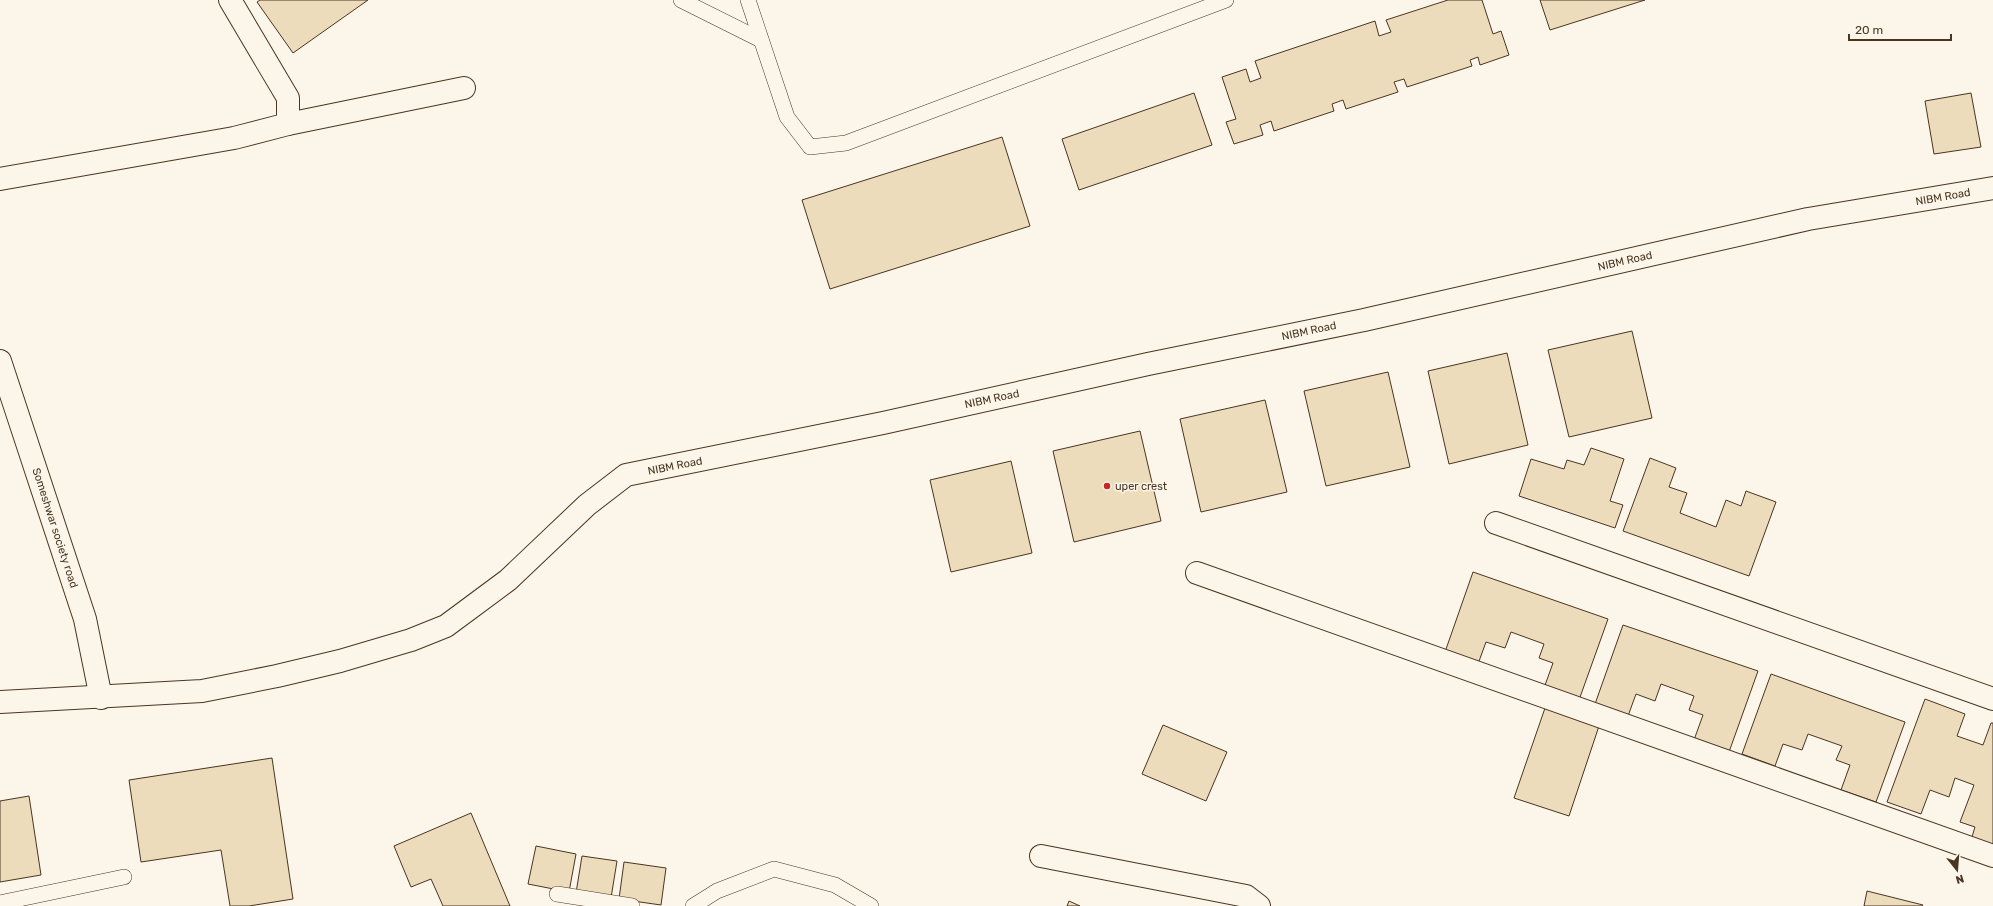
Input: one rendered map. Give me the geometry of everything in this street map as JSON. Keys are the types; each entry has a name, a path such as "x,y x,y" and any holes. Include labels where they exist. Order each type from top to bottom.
{"street":[{"path":"230,0 288,98 288,124"},
{"path":"0,179 234,138 288,124 464,88"},
{"name":"NIBM Road","path":"101,698 202,691 277,676 340,661 411,640 446,626 508,580 587,505 626,475 837,433 1148,364 1364,320 1808,220 1993,188"},
{"name":"Someshwar society road","path":"0,361 85,619 101,698"},
{"path":"1496,523 1993,699"},
{"path":"1197,573 1993,856"},
{"path":"0,702 101,698"},
{"path":"1041,856 1246,896 1259,906"}],"lane":[{"path":"682,0 761,40"},
{"path":"748,0 787,117 810,147 846,143 1226,0"},
{"path":"693,906 717,891 774,869 835,885 871,906"},
{"path":"0,903 124,877"},
{"path":"557,894 632,906"}],"building":[{"path":"260,0 368,0 293,53 257,2"},
{"path":"1448,0 1482,0 1493,34 1501,31 1509,55 1480,65 1478,57 1470,60 1472,66 1407,87 1404,79 1394,82 1398,92 1346,109 1343,100 1332,104 1334,111 1274,131 1271,121 1260,125 1263,135 1234,144 1226,122 1236,119 1222,77 1246,69 1250,82 1261,78 1255,61 1375,21 1379,36 1391,32 1386,20"},
{"path":"1540,0 1645,0 1550,30"},
{"path":"1194,93 1212,145 1079,190 1062,139"},
{"path":"1971,93 1981,147 1934,154 1925,101"},
{"path":"1002,137 1030,226 830,289 802,200"},
{"path":"1632,331 1652,418 1569,437 1548,350"},
{"path":"1507,353 1528,445 1449,464 1428,371"},
{"path":"1388,372 1410,467 1326,486 1304,391"},
{"path":"1265,400 1287,492 1201,512 1180,419"},
{"name":"uper crest","path":"1140,431 1161,521 1074,542 1053,451"},
{"path":"1591,448 1624,459 1610,501 1623,505 1615,528 1519,496 1531,459 1564,469 1567,460 1584,465"},
{"path":"1650,458 1676,468 1669,487 1687,493 1680,513 1716,527 1726,500 1741,506 1746,491 1776,502 1749,576 1623,531"},
{"path":"1011,461 1032,553 951,572 930,480"},
{"path":"1473,572 1608,619 1579,700 1544,688 1553,663 1539,658 1544,644 1511,632 1505,648 1486,642 1478,664 1445,652"},
{"path":"1623,625 1758,671 1729,752 1694,740 1703,715 1689,710 1694,696 1661,684 1655,701 1636,694 1628,716 1595,704"},
{"path":"1771,674 1905,722 1876,802 1841,790 1850,765 1836,760 1842,746 1808,734 1802,750 1783,744 1775,766 1742,754"},
{"path":"1925,699 1965,714 1957,736 1983,745 1991,723 1993,723 1993,848 1971,840 1975,827 1960,822 1974,785 1955,778 1949,797 1930,790 1921,814 1887,802"},
{"path":"1545,708 1599,726 1569,816 1514,798"},
{"path":"1163,725 1227,752 1206,801 1142,774"},
{"path":"272,758 293,899 249,906 230,906 221,850 141,862 129,780"},
{"path":"29,796 41,875 0,882 0,801"},
{"path":"471,813 510,906 443,906 431,879 411,887 394,846"},
{"path":"536,846 576,854 569,892 528,884"},
{"path":"582,856 617,861 611,898 576,893"},
{"path":"624,862 666,868 661,905 619,899"},
{"path":"1867,891 1923,905 1864,906"},
{"path":"1069,901 1080,906 1067,906"}],"place":[{"name":"uper crest","path":"1107,486"}]}
